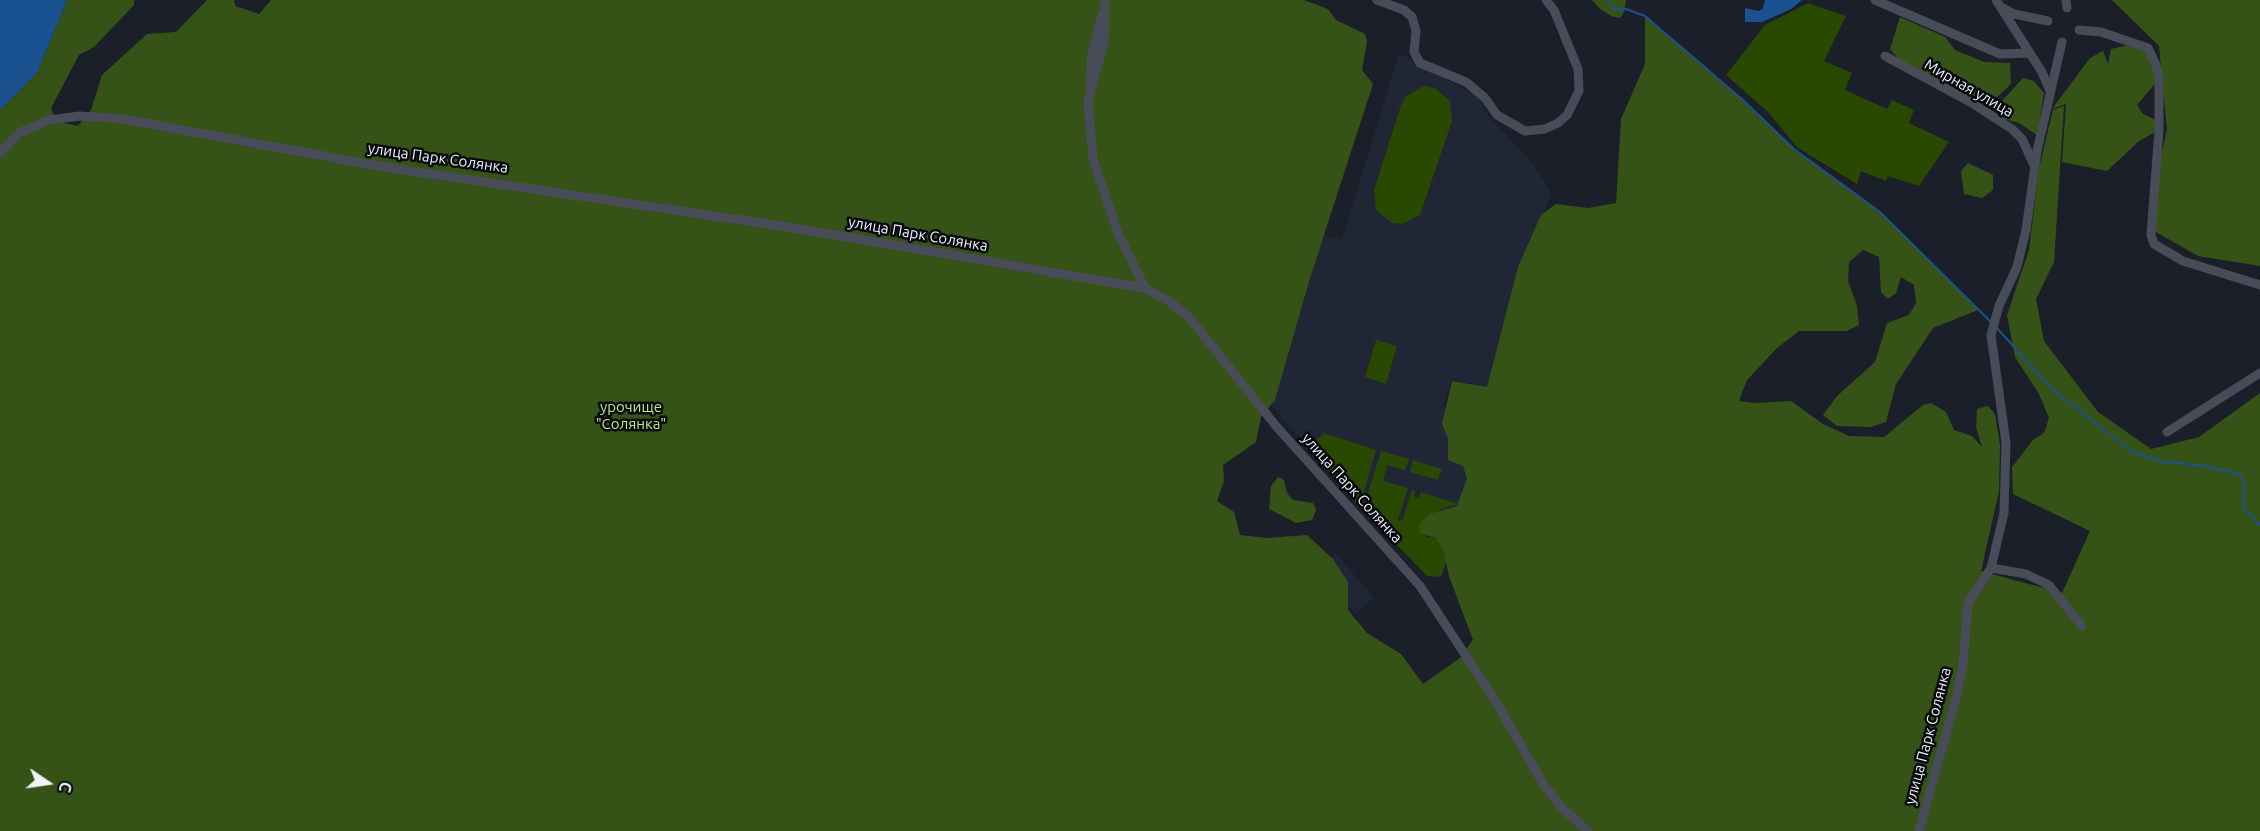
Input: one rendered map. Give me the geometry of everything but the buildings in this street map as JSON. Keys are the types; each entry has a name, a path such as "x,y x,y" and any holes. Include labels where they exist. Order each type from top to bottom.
{"street":[{"path":"1377,0 1404,10 1412,18 1416,31 1414,52 1420,63 1466,82 1506,122 1526,131 1545,129 1558,123 1574,105 1580,81 1578,69 1554,10 1546,0"},
{"path":"1875,0 2000,54 2029,53"},
{"path":"1105,2 1104,42 1089,92 1089,121 1098,176 1118,233 1146,288"},
{"path":"1998,3 2042,72 2050,91"},
{"path":"1998,3 2014,14 2048,21"},
{"path":"2079,30 2100,32 2148,48 2156,65 2159,80 2159,129 2151,235 2154,244 2183,261 2260,285"},
{"name":"улица Парк Солянка","path":"1919,831 1956,698 1968,603 1991,568 2004,513 2006,443 1991,335 1994,320 2018,267 2050,91 2062,42"},
{"name":"Мирная улица","path":"1885,56 2012,129 2031,154 2035,171"},
{"name":"улица Парк Солянка","path":"0,153 18,133 49,120 80,116 123,118 384,167 789,227 1146,288 1190,317 1276,426 1420,586 1492,697 1544,785 1563,809 1588,831"},
{"path":"2167,432 2260,373"},
{"path":"1991,568 2026,574 2049,585 2082,626"}],"shaded area":[{"path":"1399,53 1478,97 1486,113 1534,165 1552,194 1514,283 1487,387 1452,380 1443,405 1480,425 1476,478 1441,577 1435,578 1427,576 1363,510 1280,416 1262,390 1316,233 1342,240"},
{"path":"1336,553 1374,598 1356,614 1329,582 1321,566"}],"green space":[{"name":"урочище \"Солянка\"","path":"67,0 134,0 134,5 94,47 79,55 51,108 56,121 78,126 91,110 102,75 147,34 176,32 207,0 234,0 235,6 259,14 271,0 1304,0 1328,9 1336,20 1365,34 1367,42 1362,70 1373,84 1310,278 1275,400 1261,417 1256,442 1223,465 1224,481 1217,501 1234,512 1240,535 1267,538 1307,535 1333,559 1348,582 1348,610 1367,633 1401,654 1423,684 1460,658 1473,640 1449,576 1443,549 1436,538 1419,533 1420,523 1430,514 1457,506 1467,478 1463,466 1448,460 1448,438 1442,424 1452,381 1487,387 1518,267 1541,215 1556,204 1588,208 1616,203 1621,119 1645,64 1645,16 1743,100 1794,149 1880,212 1978,310 1933,328 1896,384 1886,422 1871,427 1837,426 1823,415 1837,396 1875,362 1887,323 1909,315 1916,303 1914,285 1901,277 1896,293 1888,299 1881,292 1879,257 1863,250 1849,262 1848,281 1857,306 1859,325 1847,331 1799,331 1777,348 1747,380 1739,401 1755,403 1791,401 1823,424 1849,436 1884,437 1923,405 1931,403 1946,412 1954,430 1972,436 1982,447 1976,427 1977,409 1988,406 1995,414 2000,445 1999,491 1981,571 2062,593 2090,531 2013,494 2012,467 2033,440 2044,433 2049,418 2039,394 2015,357 2007,315 2029,250 2039,168 2053,110 2064,106 2054,262 2036,299 2044,341 2098,412 2151,449 2199,437 2260,393 2260,831 0,831 0,110 37,73"},
{"path":"1592,0 1626,0 1624,12 1620,18 1611,16"},
{"path":"2112,0 2260,0 2260,266 2198,256 2156,232 2155,181 2167,130 2159,46"},
{"path":"1808,3 1846,16 1824,61 1852,73 1845,90 1887,109 1892,100 1914,110 1909,123 1949,142 1919,186 1888,176 1886,181 1861,171 1857,184 1798,148 1767,111 1726,75 1765,25"},
{"path":"1900,17 1945,37 1955,50 1984,62 2010,63 2011,84 1997,97 1977,101 1900,61 1890,49"},
{"path":"2132,44 2142,46 2156,65 2159,79 2137,105 2143,114 2158,121 2159,130 2139,141 2107,171 2062,162 2066,104 2052,109 2090,58 2103,51 2108,64 2111,49"},
{"path":"2023,78 2034,81 2044,93 2037,135 2019,123 1997,117 2001,102"},
{"path":"1424,86 1435,88 1450,101 1452,121 1420,215 1402,224 1392,223 1376,210 1374,190 1401,105 1406,96"},
{"path":"1968,163 1993,175 1993,190 1982,198 1964,194 1961,171"},
{"path":"1376,340 1397,346 1386,384 1365,377"},
{"path":"1324,433 1376,450 1360,506 1308,448"},
{"path":"1381,451 1409,459 1405,470 1387,465 1383,481 1408,488 1398,520 1402,521 1412,490 1415,491 1414,497 1419,498 1421,492 1458,504 1441,509 1426,537 1436,538 1444,549 1446,561 1441,577 1427,576 1363,510"},
{"path":"1413,460 1442,469 1438,480 1410,472"},
{"path":"1278,477 1284,480 1287,493 1293,500 1313,503 1316,510 1312,520 1296,523 1269,509 1271,486"}],"water":[{"path":"0,0 67,0 37,73 0,110"},
{"path":"1765,0 1802,0 1791,9 1762,22 1745,22 1745,8 1759,11 1763,8"}],"waterway":[{"path":"1607,0 1614,9 1626,9 1645,16 1743,100 1794,149 1880,212 1992,323"},
{"path":"1996,327 2052,389 2131,451 2162,462 2199,465 2239,474 2244,482 2244,509 2260,525"}]}
